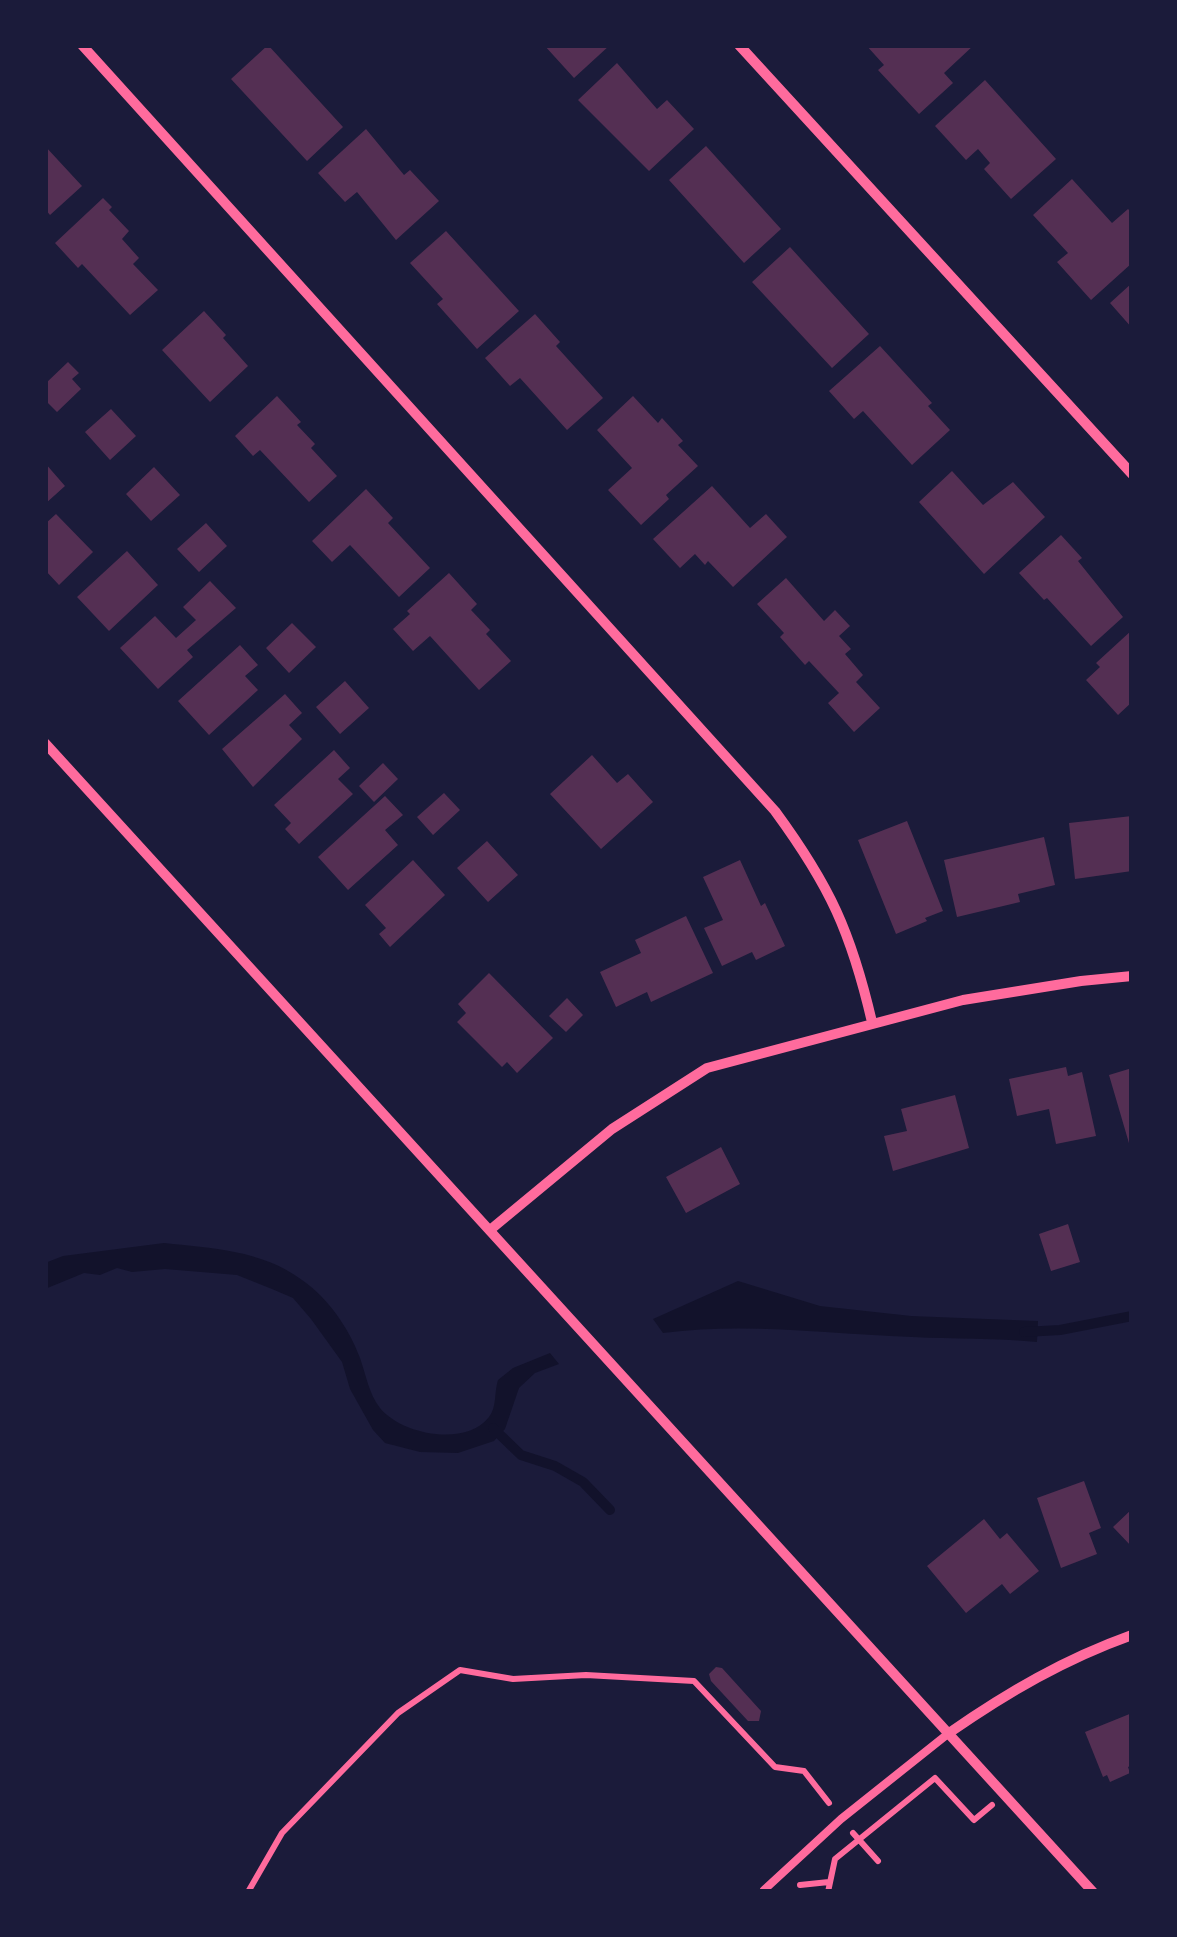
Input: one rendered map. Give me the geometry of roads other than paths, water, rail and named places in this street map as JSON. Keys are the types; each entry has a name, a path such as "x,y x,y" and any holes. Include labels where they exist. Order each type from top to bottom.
{"street":[{"path":"82,45 775,811 814,864 838,910 857,960 872,1022"},
{"path":"739,45 1132,474"},
{"path":"45,743 1093,1892"},
{"path":"490,1230 612,1129 707,1068 963,1000 1081,980 1132,976"},
{"path":"949,1733 1013,1689 1081,1654 1132,1635"}],"lane":[{"path":"764,1890 841,1819 949,1733"}],"waterway":[{"path":"1024,1332 1060,1330 1132,1316"},
{"path":"493,1428 521,1455 555,1466 583,1482 610,1510"}]}
